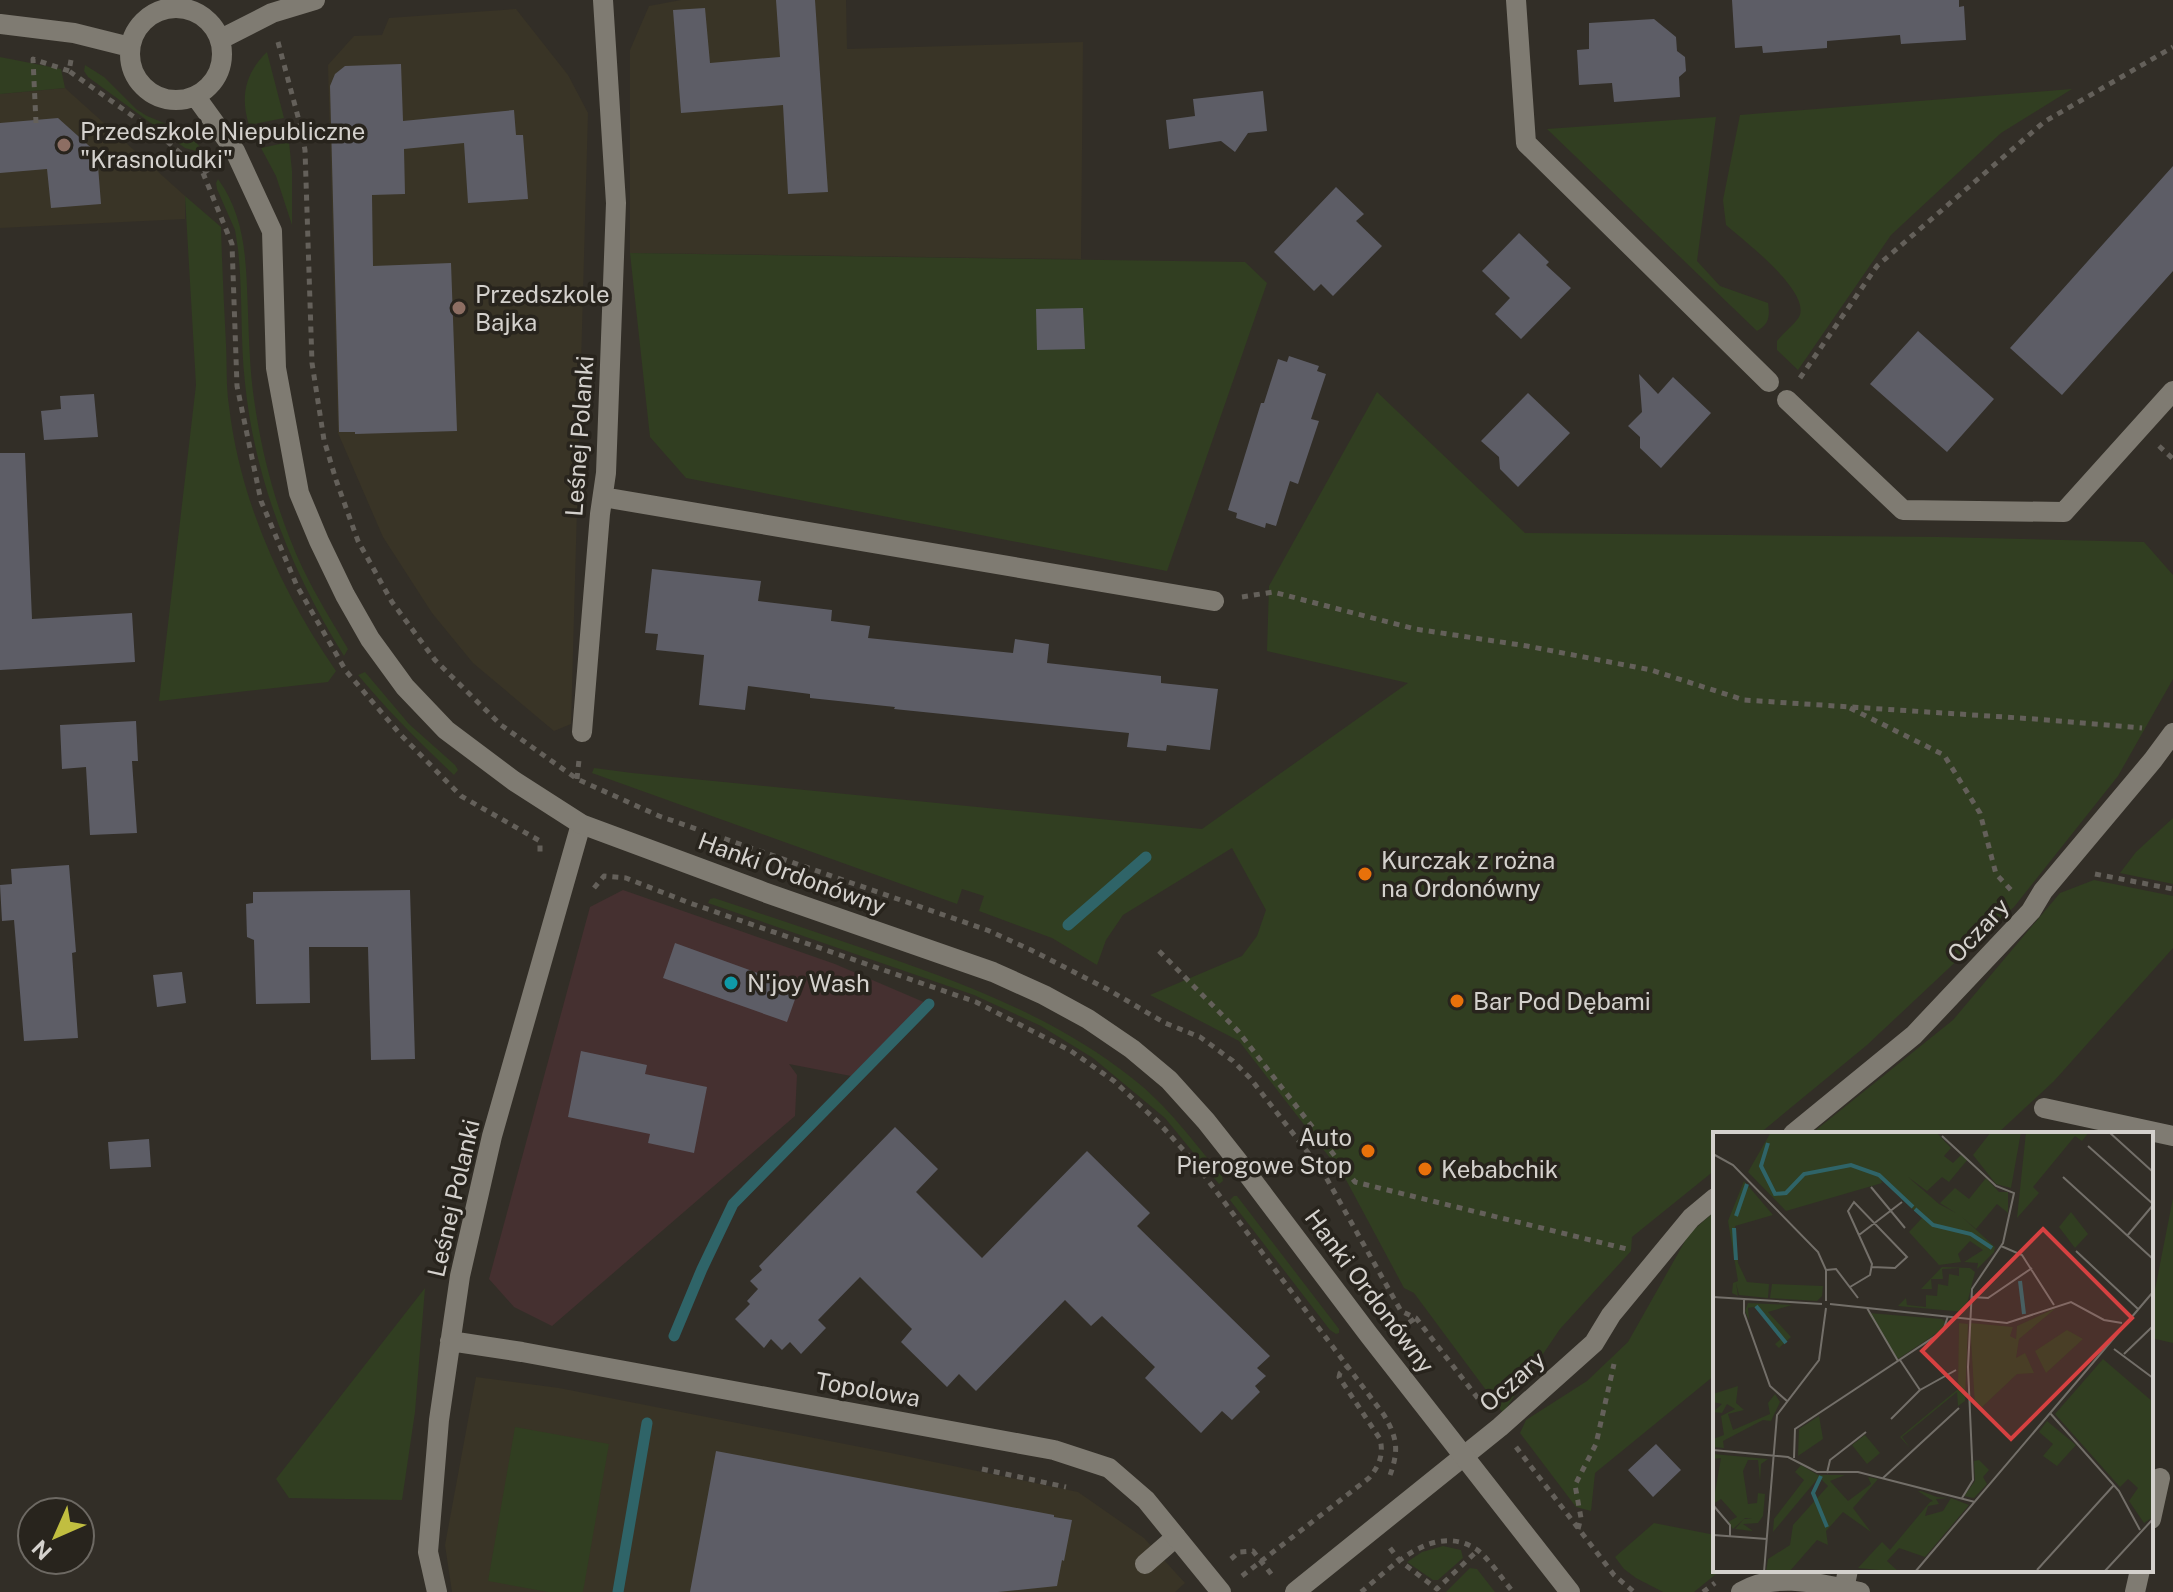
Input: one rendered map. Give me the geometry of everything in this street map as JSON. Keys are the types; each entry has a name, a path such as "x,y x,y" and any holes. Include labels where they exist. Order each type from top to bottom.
{"street":[{"path":"221,39 272,13 315,0"},
{"name":"Leśnej Polanki","path":"582,732 606,473 616,203 603,0"},
{"path":"1516,0 1526,143 1769,382"},
{"path":"172,7 192,10 201,15 221,39 223,62 214,82 196,97 177,101 157,97 141,84 132,67 130,47 137,28 152,14 172,7"},
{"path":"0,24 74,33 130,47"},
{"name":"Hanki Ordonówny","path":"196,97 235,151 272,231 276,368 299,493 345,595 370,639 405,687 446,730 514,781 581,824 993,972 1088,1019 1132,1049 1169,1080 1206,1121 1570,1592"},
{"path":"1787,400 1903,510 2064,512 2173,391"},
{"path":"603,497 1214,601"},
{"name":"Oczary","path":"1795,1132 1914,1035 2031,911 2043,891 2173,733"},
{"name":"Leśnej Polanki","path":"437,1592 428,1552 439,1420 460,1276 479,1186 581,824"},
{"path":"2044,1108 2173,1136"},
{"name":"Oczary","path":"1295,1592 1500,1427 1594,1343 1611,1315 1691,1218 1713,1200"},
{"name":"Topolowa","path":"450,1341 1054,1450 1109,1468 1146,1500 1220,1584"},
{"path":"2153,1510 2160,1478"},
{"path":"1145,1564 1176,1537"},
{"path":"2135,1592 2140,1572"},
{"path":"1741,1592 1771,1580 1851,1584"}],"path":[{"path":"272,13 305,150 312,363 324,440 358,541 392,602 435,660 501,725 577,779 659,816 987,930 1107,989 1165,1023 1200,1037 1233,1061 1250,1078 1323,1172 1401,1311 1416,1318 1614,1575 1634,1592"},
{"path":"69,71 74,33"},
{"path":"1787,400 1877,266 2044,122 2173,47"},
{"path":"36,123 33,59 69,71 161,136 203,173 235,151 264,137 301,128"},
{"path":"1214,601 1273,592 1415,629 1527,646 1651,670 1744,700 2142,728"},
{"path":"1849,707 1944,755 1980,813 1996,874 2031,911"},
{"path":"2043,891 2095,874 2173,889"},
{"path":"589,894 604,876 626,878 976,1002 1071,1051 1114,1081 1159,1123 1195,1163 1384,1415 1396,1436 1395,1461 1386,1484"},
{"path":"1159,951 1238,1031 1355,1182 1659,1257"},
{"path":"1578,1529 1581,1518 1575,1485 1596,1444 1614,1368 1611,1315"},
{"path":"1220,1584 1261,1561 1369,1478 1381,1460 1382,1449 1375,1429 1339,1377 1340,1373 1416,1318"},
{"path":"979,1469 1071,1488"},
{"path":"1373,1527 1400,1561 1435,1591 1478,1550"},
{"path":"1361,1592 1412,1550 1436,1541 1460,1542 1478,1550 1513,1592"},
{"path":"1220,1584 1239,1552 1253,1551 1272,1575"}],"shaded area":[{"path":"681,0 846,0 847,49 1083,42 1081,259 630,253 630,50 649,6"},
{"name":"Przedszkole Bajka","path":"516,9 568,75 588,113 571,724 554,731 473,663 432,613 383,537 338,433 328,65 354,36 382,35 389,18"},
{"name":"Przedszkole Niepubliczne \"Krasnoludki\"","path":"65,88 185,196 185,219 0,228 0,94"},
{"path":"623,890 835,964 926,1003 851,1076 789,1064 797,1075 795,1116 552,1326 514,1307 489,1279 590,907"},
{"path":"476,1377 559,1388 1078,1492 1144,1538 1185,1583 1175,1592 452,1592 445,1545"}],"green space":[{"path":"267,52 284,118 249,125 245,105 246,86 254,68"},
{"path":"0,57 61,69 65,88 0,94"},
{"path":"85,65 104,77 136,109 186,132 202,149 185,148 88,77 84,71"},
{"path":"2072,89 2001,133 1891,235 1798,370 1777,350 1777,341 1799,317 1796,294 1774,268 1726,225 1723,200 1740,115"},
{"path":"1716,117 1697,261 1720,286 1768,303 1768,320 1757,331 1547,129"},
{"path":"289,142 292,225 276,176 261,148"},
{"path":"218,179 235,210 243,243 253,388 272,486 303,569 348,649 344,656 292,559 257,456 245,383 238,249 235,230 217,189"},
{"path":"185,196 221,227 228,398 243,477 253,511 281,578 336,671 328,682 159,701 196,385"},
{"path":"630,253 1245,262 1267,283 1167,571 686,478 650,437"},
{"path":"1377,392 1525,533 2144,542 2173,575 2173,679 2118,776 2014,907 1867,1045 1761,1132 1713,1132 1713,1172 1632,1237 1631,1251 1560,1329 1503,1413 1414,1293 1404,1288 1344,1176 1239,1041 1150,995 1242,956 1257,936 1266,910 1232,848 1123,915 1106,940 1097,965 1052,938 979,911 984,896 962,889 957,904 592,773 594,768 1202,829 1408,683 1267,651 1269,586"},
{"path":"365,672 409,724 455,765 458,770 454,775 358,675"},
{"path":"2173,818 2173,884 2120,873 2136,852"},
{"path":"2094,880 2173,896 2173,948 2054,1081 1999,1132 1813,1132 1953,1020 2060,893"},
{"path":"714,898 925,970 1047,1023 1105,1058 1145,1089 1180,1124 1223,1181 1219,1184 1165,1118 1093,1058 1041,1026 974,995 708,903"},
{"path":"1234,1196 1339,1329 1339,1333 1330,1330 1230,1200"},
{"path":"2173,1198 2173,1343 2153,1338 2153,1300"},
{"path":"1713,1213 1713,1377 1595,1473 1591,1511 1576,1507 1520,1433 1526,1420 1587,1381 1628,1342 1689,1234"},
{"path":"425,1288 415,1412 402,1500 289,1498 276,1479"},
{"path":"515,1427 609,1444 583,1592 548,1592 488,1581"},
{"path":"1654,1523 1713,1535 1713,1572 1719,1572 1694,1592 1663,1592 1636,1578 1615,1557"},
{"path":"1443,1546 1461,1550 1463,1558 1438,1580 1433,1580 1407,1562 1422,1552"},
{"path":"1470,1568 1477,1569 1495,1592 1446,1592"}],"building":[{"path":"776,0 815,0 828,192 788,194 783,105 681,113 673,10 705,8 710,63 780,57"},
{"path":"1732,0 1959,0 1959,7 1964,6 1966,40 1901,44 1900,35 1827,41 1827,48 1763,53 1762,46 1735,48"},
{"path":"1654,19 1676,37 1677,51 1685,57 1686,71 1679,77 1680,97 1614,102 1612,83 1579,85 1577,50 1589,49 1589,23"},
{"path":"401,64 403,121 514,110 516,135 523,135 528,199 468,203 464,143 404,149 405,194 372,195 373,266 451,263 457,431 339,432 330,86 335,74 345,66"},
{"path":"1263,91 1267,131 1248,133 1235,152 1221,141 1169,149 1166,120 1195,116 1193,99"},
{"path":"58,118 97,153 101,204 51,208 47,169 0,173 0,123"},
{"path":"2173,166 2173,271 2062,395 2010,348"},
{"path":"1336,187 1364,214 1356,221 1382,246 1333,296 1321,284 1314,291 1274,252"},
{"path":"1519,233 1571,288 1521,339 1495,314 1510,298 1482,271"},
{"path":"1083,308 1085,349 1037,350 1036,309"},
{"path":"1918,331 1994,399 1947,452 1870,384"},
{"path":"1289,356 1319,366 1317,371 1326,374 1311,419 1319,421 1298,484 1290,481 1276,526 1266,523 1265,528 1236,518 1237,513 1228,510 1278,359 1287,362"},
{"path":"1639,374 1658,394 1673,377 1711,413 1661,468 1640,448 1640,437 1628,426 1642,412"},
{"path":"1528,393 1570,433 1518,487 1500,469 1499,457 1481,441"},
{"path":"94,394 98,437 44,440 41,411 61,409 60,396"},
{"path":"0,453 25,453 32,619 132,613 135,662 0,670"},
{"path":"652,569 761,581 758,601 832,610 831,621 870,626 868,638 1013,653 1015,639 1049,644 1047,663 1161,676 1161,683 1218,689 1210,750 1167,745 1166,751 1127,747 1129,733 894,709 748,686 745,710 699,705 704,655 656,650 658,634 645,633"},
{"path":"136,721 138,761 132,761 137,833 90,835 86,767 62,769 60,725"},
{"path":"69,865 76,952 72,953 78,1038 24,1041 14,920 2,921 0,885 12,884 11,869"},
{"path":"410,890 415,1059 371,1060 368,947 309,947 310,1003 256,1004 254,940 247,937 246,904 253,903 253,892"},
{"name":"N'joy Wash","path":"675,943 799,988 787,1022 663,978"},
{"path":"182,972 186,1003 157,1007 153,975"},
{"path":"581,1051 647,1065 645,1074 707,1087 694,1153 648,1143 650,1134 568,1117"},
{"path":"895,1127 938,1169 916,1192 982,1258 1087,1151 1150,1213 1137,1226 1270,1356 1257,1368 1266,1376 1255,1386 1260,1392 1232,1420 1222,1411 1201,1433 1145,1378 1155,1367 1102,1316 1091,1326 1065,1300 976,1391 959,1374 947,1387 901,1342 912,1329 860,1277 818,1320 826,1328 801,1354 790,1342 782,1350 771,1339 764,1348 735,1319 750,1304 747,1301 758,1289 750,1281 762,1270 759,1266"},
{"path":"149,1139 151,1167 110,1169 108,1142"},
{"path":"1656,1444 1681,1470 1653,1497 1628,1470"},
{"path":"716,1451 1072,1520 1057,1586 998,1592 690,1592"}],"waterway":[{"path":"1068,925 1146,857"},
{"path":"674,1336 733,1204 929,1004"},
{"path":"618,1592 647,1423"}],"place":[{"name":"Przedszkole Niepubliczne \"Krasnoludki\"","path":"64,145"},
{"name":"Przedszkole Bajka","path":"459,308"},
{"name":"Kurczak z rożna na Ordonówny","path":"1365,874"},
{"name":"N'joy Wash","path":"731,983"},
{"name":"Bar Pod Dębami","path":"1457,1001"},
{"name":"Auto Pierogowe Stop","path":"1368,1151"},
{"name":"Kebabchik","path":"1425,1169"}]}
